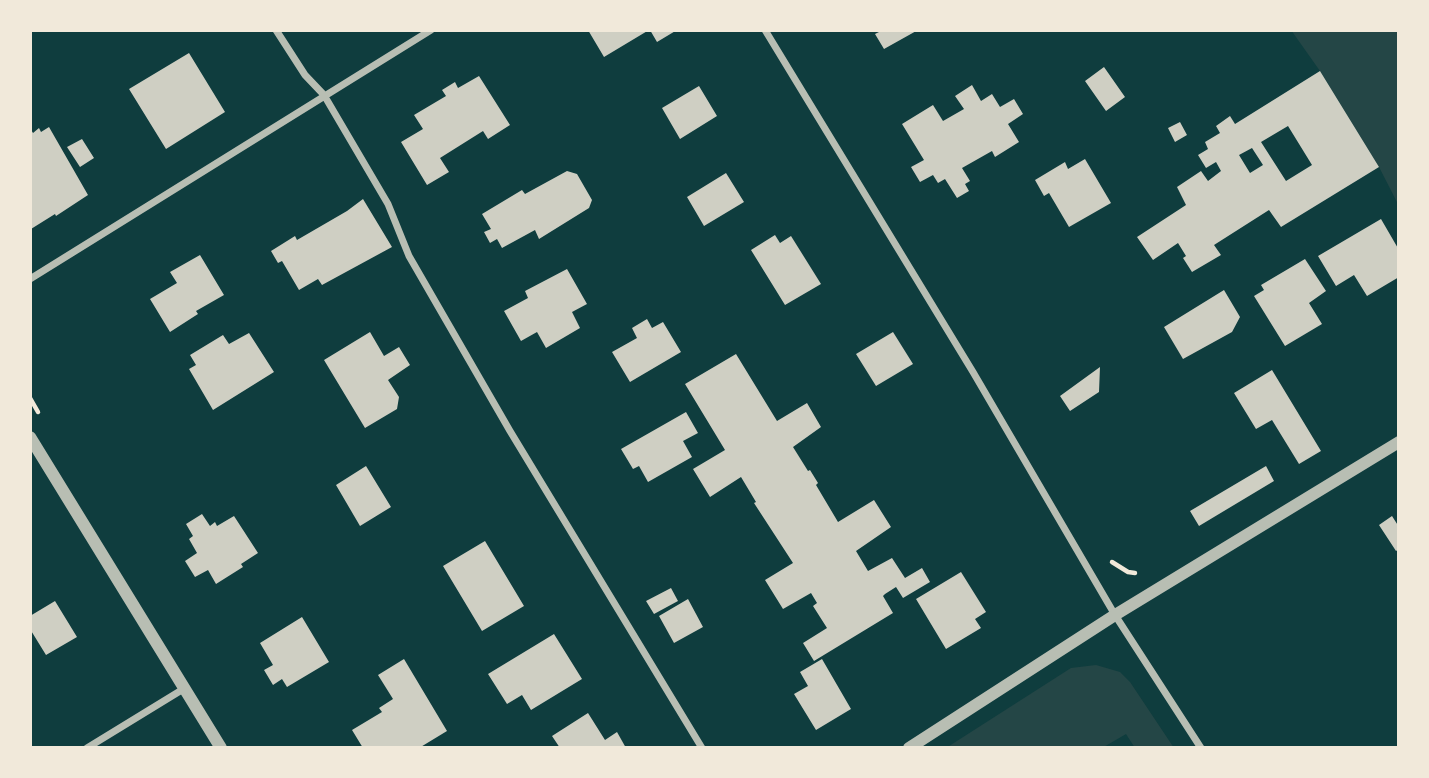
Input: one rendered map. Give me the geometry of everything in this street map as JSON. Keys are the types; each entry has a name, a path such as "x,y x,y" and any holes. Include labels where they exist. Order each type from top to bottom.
{"street":[{"path":"276,30 305,75 324,95 388,204 409,256 422,279 531,466 702,748"},
{"path":"30,279 431,30"},
{"path":"765,30 973,372 1115,615 1201,748"},
{"path":"30,437 221,748"},
{"path":"909,748 1115,615 1399,442"},
{"path":"87,748 185,688"}],"path":[{"path":"1108,559 1128,572 1142,573"}],"shaded area":[{"path":"1291,30 1399,30 1399,206 1379,167 1320,71"},
{"path":"1096,665 1120,672 1130,682 1174,748 1135,748 1126,734 1102,748 946,748 1071,668"}],"building":[{"path":"588,30 649,30 604,57"},
{"path":"650,30 677,30 657,42"},
{"path":"883,30 918,30 884,49 875,34"},
{"path":"189,53 225,112 166,149 129,89"},
{"path":"1104,67 1125,97 1106,111 1085,81"},
{"path":"1320,71 1379,167 1281,227 1269,210 1214,245 1221,255 1192,272 1178,243 1153,260 1137,237 1186,205 1177,187 1201,171 1208,181 1221,171 1216,162 1206,168 1198,155 1208,149 1205,142 1220,133 1216,126 1230,116 1235,124","holes":["1288,126 1312,165 1286,181 1261,142","1252,148 1263,165 1250,173 1239,155"]},
{"path":"479,76 510,125 488,139 483,131 440,158 449,172 427,185 401,142 423,129 414,115 446,96 442,90 455,82 458,88"},
{"path":"972,85 981,101 992,94 1000,107 1014,99 1023,114 1008,124 1019,142 995,157 992,151 962,168 970,181 965,184 969,191 957,198 945,179 938,183 933,175 920,182 911,167 924,160 902,124 933,105 943,121 964,109 955,96"},
{"path":"699,86 717,116 680,139 662,108"},
{"path":"1180,122 1187,135 1175,142 1168,128"},
{"path":"49,127 88,195 31,229 30,128 33,133 39,128 41,132"},
{"path":"82,139 94,158 80,167 67,147"},
{"path":"1085,159 1111,203 1069,227 1049,193 1044,196 1035,180 1065,162 1068,169"},
{"path":"567,171 577,174 592,200 589,208 539,239 535,230 502,248 497,239 490,243 484,232 491,229 482,214 522,190 525,194"},
{"path":"726,173 744,202 704,226 687,197"},
{"path":"363,199 392,247 322,285 318,279 299,290 282,261 278,263 271,251 295,236 297,240"},
{"path":"1381,219 1399,250 1399,277 1367,296 1354,275 1336,286 1318,256"},
{"path":"775,235 780,243 791,236 821,284 785,305 751,250"},
{"path":"200,255 224,295 196,311 198,314 170,332 150,299 177,283 170,272"},
{"path":"1305,259 1326,291 1309,303 1322,324 1285,346 1254,296 1264,290 1261,285"},
{"path":"567,269 587,304 572,312 580,328 546,348 537,332 521,341 504,311 528,298 525,291"},
{"path":"1224,290 1240,317 1232,332 1183,359 1164,327"},
{"path":"647,319 652,328 663,322 681,352 630,382 612,352 637,338 632,328"},
{"path":"370,332 384,356 399,347 410,365 388,380 399,397 397,409 365,428 324,360"},
{"path":"893,332 913,364 876,386 856,354"},
{"path":"249,333 274,372 213,410 189,369 196,365 190,355 223,335 229,344"},
{"path":"736,354 777,421 807,403 821,427 793,447 818,483 816,485 838,522 874,500 891,527 856,551 868,571 892,558 905,578 922,568 930,582 903,598 896,587 885,594 883,596 893,613 814,661 803,643 827,628 813,606 817,603 811,593 783,609 765,580 793,563 754,503 756,502 741,477 710,497 693,469 725,450 685,384"},
{"path":"1100,367 1099,392 1070,411 1060,396"},
{"path":"1272,370 1321,451 1299,464 1272,420 1256,429 1234,393"},
{"path":"686,412 698,433 683,441 692,457 648,482 639,466 633,469 621,449"},
{"path":"366,466 391,507 360,526 336,485"},
{"path":"1266,466 1274,481 1199,526 1190,511"},
{"path":"202,514 210,526 215,522 217,526 234,516 258,553 241,564 243,567 216,584 208,570 195,577 185,561 197,553 189,539 193,536 186,524"},
{"path":"1392,516 1399,527 1399,549 1396,551 1379,525"},
{"path":"485,541 524,606 482,631 443,566"},
{"path":"961,572 986,612 975,619 981,628 946,649 916,599"},
{"path":"671,588 678,601 654,614 646,601"},
{"path":"688,599 703,627 674,643 659,616"},
{"path":"55,601 77,637 46,655 30,629 30,616"},
{"path":"302,617 329,662 287,687 282,679 273,685 264,670 273,665 260,643"},
{"path":"554,634 582,679 531,710 522,695 507,704 488,674"},
{"path":"404,659 447,731 419,748 363,748 352,730 382,712 379,708 393,699 378,675"},
{"path":"822,659 851,709 816,730 794,694 808,686 800,672"},
{"path":"588,713 605,740 617,732 626,748 560,748 552,736"}]}
